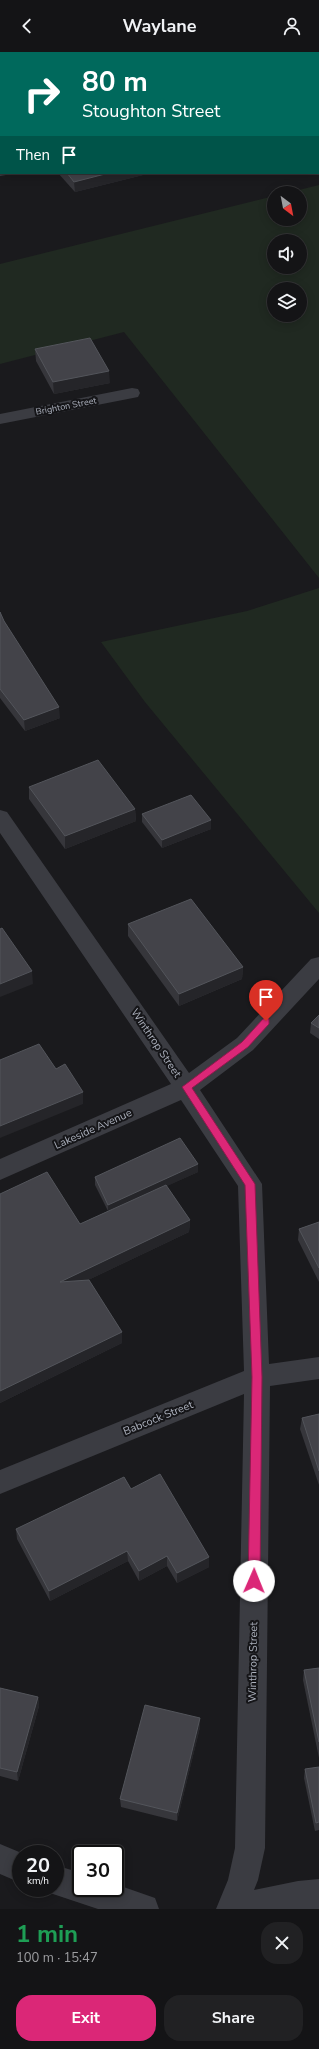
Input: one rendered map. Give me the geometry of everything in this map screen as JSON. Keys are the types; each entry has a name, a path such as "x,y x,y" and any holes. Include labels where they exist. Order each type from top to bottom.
{"street":[{"name":"Brighton Street","path":"0,419 132,393"},
{"name":"Winthrop Street","path":"0,817 187,1087 250,1184 257,1377 250,1848 243,1880 231,1909"},
{"name":"Lakeside Avenue","path":"0,1170 187,1087 245,1044 319,965"},
{"name":"Babcock Street","path":"0,1482 257,1377 319,1368"},
{"path":"0,1859 12,1864"},
{"path":"64,1883 144,1909"},
{"path":"238,1909 298,1896 319,1894"}],"shaded area":[{"path":"319,185 319,578 124,332 0,364 0,264 267,198 267,226 307,226 307,188"},
{"path":"319,588 319,913 145,702 101,642 247,611"}],"building":[{"path":"68,174 105,174 74,182"},
{"path":"90,338 109,371 53,382 35,349"},
{"path":"0,612 4,621 59,707 24,720 0,689"},
{"path":"98,760 135,809 65,836 29,787"},
{"path":"191,795 211,820 162,840 142,814"},
{"path":"191,899 243,967 179,994 128,924"},
{"path":"2,928 32,971 0,984 0,929"},
{"path":"319,1015 319,1028 311,1023"},
{"path":"39,1044 56,1069 65,1064 83,1092 0,1126 0,1060"},
{"path":"180,1138 198,1164 108,1205 95,1177"},
{"path":"47,1172 80,1224 166,1185 190,1220 60,1282 89,1280 122,1332 0,1391 0,1194"},
{"path":"319,1222 319,1268 299,1229"},
{"path":"319,1414 319,1471 302,1418"},
{"path":"160,1474 209,1557 177,1573 167,1556 139,1571 127,1551 49,1591 16,1529 124,1477 131,1489"},
{"path":"319,1668 319,1742 304,1670"},
{"path":"0,1688 38,1697 17,1772 0,1768"},
{"path":"145,1705 200,1718 177,1813 120,1799"},
{"path":"319,1767 319,1822 316,1823 305,1769"}],"route":[{"path":"254,1581 257,1377 250,1184 187,1087 245,1044 266,1021"}]}
